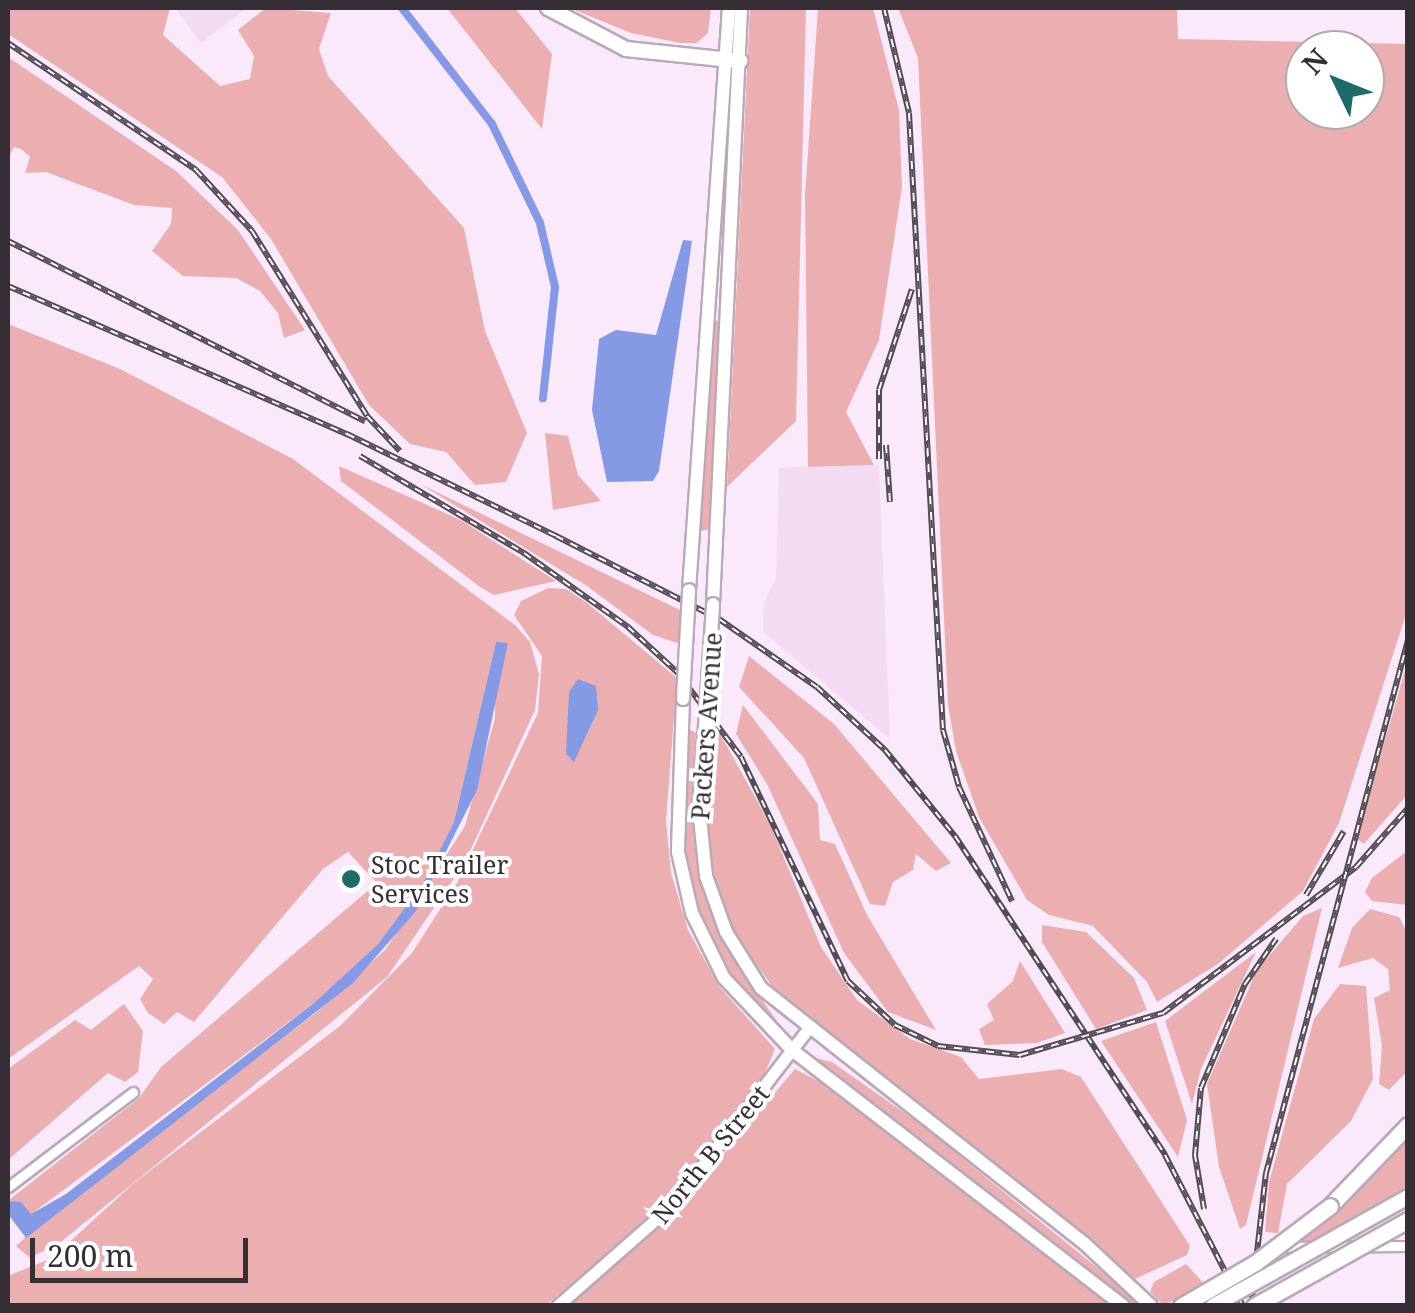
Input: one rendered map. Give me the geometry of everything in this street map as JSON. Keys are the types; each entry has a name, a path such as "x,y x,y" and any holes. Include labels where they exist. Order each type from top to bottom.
{"highway":[{"path":"1181,1306 1255,1262 1330,1206 1408,1126"},
{"path":"1254,1306 1408,1220"}],"main road":[{"path":"548,8 626,49 733,60"},
{"name":"Packers Avenue","path":"730,8 733,60 722,461 699,842 713,902 745,967 807,1030 1084,1242 1151,1306"},
{"name":"Packers Avenue","path":"742,8 733,60 698,467 675,825 692,913 724,978 792,1050 1123,1306"},
{"path":"1213,1306 1408,1197"},
{"path":"1228,1306 1408,1206"}],"street":[{"name":"North B Street","path":"556,1306 671,1206 807,1030"},
{"path":"8,1187 133,1092"},
{"path":"1273,1248 1407,1246"}],"shaded area":[{"path":"8,8 170,8 163,35 220,86 250,79 254,56 238,30 266,8 331,13 319,49 328,76 464,228 485,331 527,433 506,482 475,485 446,452 410,444 369,405 271,239 222,177 8,34"},
{"path":"175,8 247,8 201,43"},
{"path":"447,8 515,8 552,54 542,129"},
{"path":"570,8 711,8 708,33 697,43 680,43 631,33"},
{"path":"750,8 806,8 796,421 727,487"},
{"path":"818,8 873,8 899,110 902,187 879,340 846,412 874,465 808,467 805,195"},
{"path":"898,8 1177,8 1178,39 1285,41 1285,130 1385,130 1385,44 1407,44 1407,611 1339,823 1303,891 1218,964 1157,1002 1147,982 1093,926 1049,915 1027,900 979,817 956,751 948,705 918,58"},
{"path":"8,57 176,171 238,230 305,330 284,338 278,313 260,291 236,278 183,276 152,251 171,224 172,208 134,205 46,172 25,173 30,157 21,149 14,147 8,159"},
{"path":"714,321 723,321 712,529 700,531"},
{"path":"8,324 120,369 293,459 515,625 530,642 539,674 535,710 465,862 387,977 62,1241 30,1258 16,1246 53,1212 318,1011 386,949 465,826 495,718 496,642 454,822 422,885 378,944 314,1003 30,1215 9,1200 139,1098 161,1067 377,883 348,852 323,869 194,1022 177,1012 164,1024 148,1013 140,999 153,979 139,966 8,1059"},
{"path":"545,433 568,436 578,475 601,501 553,510"},
{"path":"879,465 890,739 763,632 764,602 776,579 779,468"},
{"path":"339,466 461,520 556,581 494,595 341,481"},
{"path":"420,484 682,611 680,644 653,635 587,586"},
{"path":"548,588 566,589 586,602 677,678 666,821 671,873 688,930 719,986 775,1049 760,1085 648,1220 546,1305 8,1306 8,1276 52,1258 134,1183 340,1026 412,953 457,883 538,713 542,656 514,615 521,601"},
{"path":"749,656 834,724 951,863 936,871 916,854 913,870 893,882 885,906 870,904 804,758 739,687"},
{"path":"1407,663 1407,795 1364,844 1357,839"},
{"path":"743,705 818,804 820,840 835,844 867,915 936,1030 888,1012 844,953 767,784 736,734"},
{"path":"713,721 770,824 821,947 857,1000 910,1039 961,1057 979,1079 1062,1069 1081,1077 1190,1246 1187,1255 1135,1279 780,997 733,932 719,894 707,842"},
{"path":"687,728 698,734 694,823 706,899 737,964 788,1037 738,987 694,901 682,837"},
{"path":"1407,851 1407,905 1372,901 1365,892 1372,878"},
{"path":"1322,908 1246,1225 1240,1229 1219,1167 1207,1084 1257,970 1303,916"},
{"path":"1370,909 1399,917 1407,932 1407,1072 1389,1090 1379,1084 1382,1046 1374,998 1390,990 1388,969 1373,958 1338,968 1352,928"},
{"path":"1042,925 1086,932 1134,978 1147,1010 1096,1029 1042,942"},
{"path":"1256,952 1201,1069 1192,1104 1165,1021"},
{"path":"1020,961 1065,1033 1037,1043 985,1045 979,1029 994,1020 987,1004 1013,981"},
{"path":"1340,984 1366,986 1373,1079 1351,1121 1287,1184 1278,1233 1265,1232 1269,1182 1314,1019"},
{"path":"124,1004 143,1031 138,1072 125,1082 108,1073 8,1160 8,1069 75,1020 91,1030"},
{"path":"1156,1022 1187,1120 1178,1157 1101,1041"},
{"path":"815,1058 832,1062 919,1123 1143,1305 1129,1305"},
{"path":"795,1069 830,1087 1110,1305 568,1306 681,1205"},
{"path":"1407,1133 1407,1191 1312,1244 1293,1242"},
{"path":"1186,1264 1206,1286 1163,1305 1150,1292 1154,1282"}],"water":[{"path":"683,240 692,241 659,471 653,481 607,482 592,410 599,339 616,330 656,335"},
{"path":"496,642 508,643 477,790 416,911 353,983 26,1238 8,1214 8,1201 21,1202 31,1214 66,1194 314,1003 378,944 422,885 454,822"},
{"path":"578,679 596,686 598,710 574,762 566,754 569,692"}],"waterway":[{"path":"402,8 492,124 540,223 555,287 543,398"}],"railway":[{"path":"884,8 909,113 943,730 959,787 1012,901"},
{"path":"8,43 196,170 252,231 367,416 400,451"},
{"path":"8,241 365,421"},
{"path":"8,286 347,434 556,536 719,619 817,687 885,750 955,836 1165,1155 1243,1306"},
{"path":"879,459 879,390 912,289"},
{"path":"886,445 890,502"},
{"path":"360,456 524,553 628,627 677,672 741,757 848,981 895,1025 938,1046 1020,1055 1163,1013 1356,867 1408,808"},
{"path":"1251,1306 1266,1173 1408,640"},
{"path":"1306,895 1344,831"},
{"path":"1204,1209 1195,1155 1201,1088 1245,984 1276,939"}],"place":[{"name":"Stoc Trailer Services","path":"351,879"}]}
